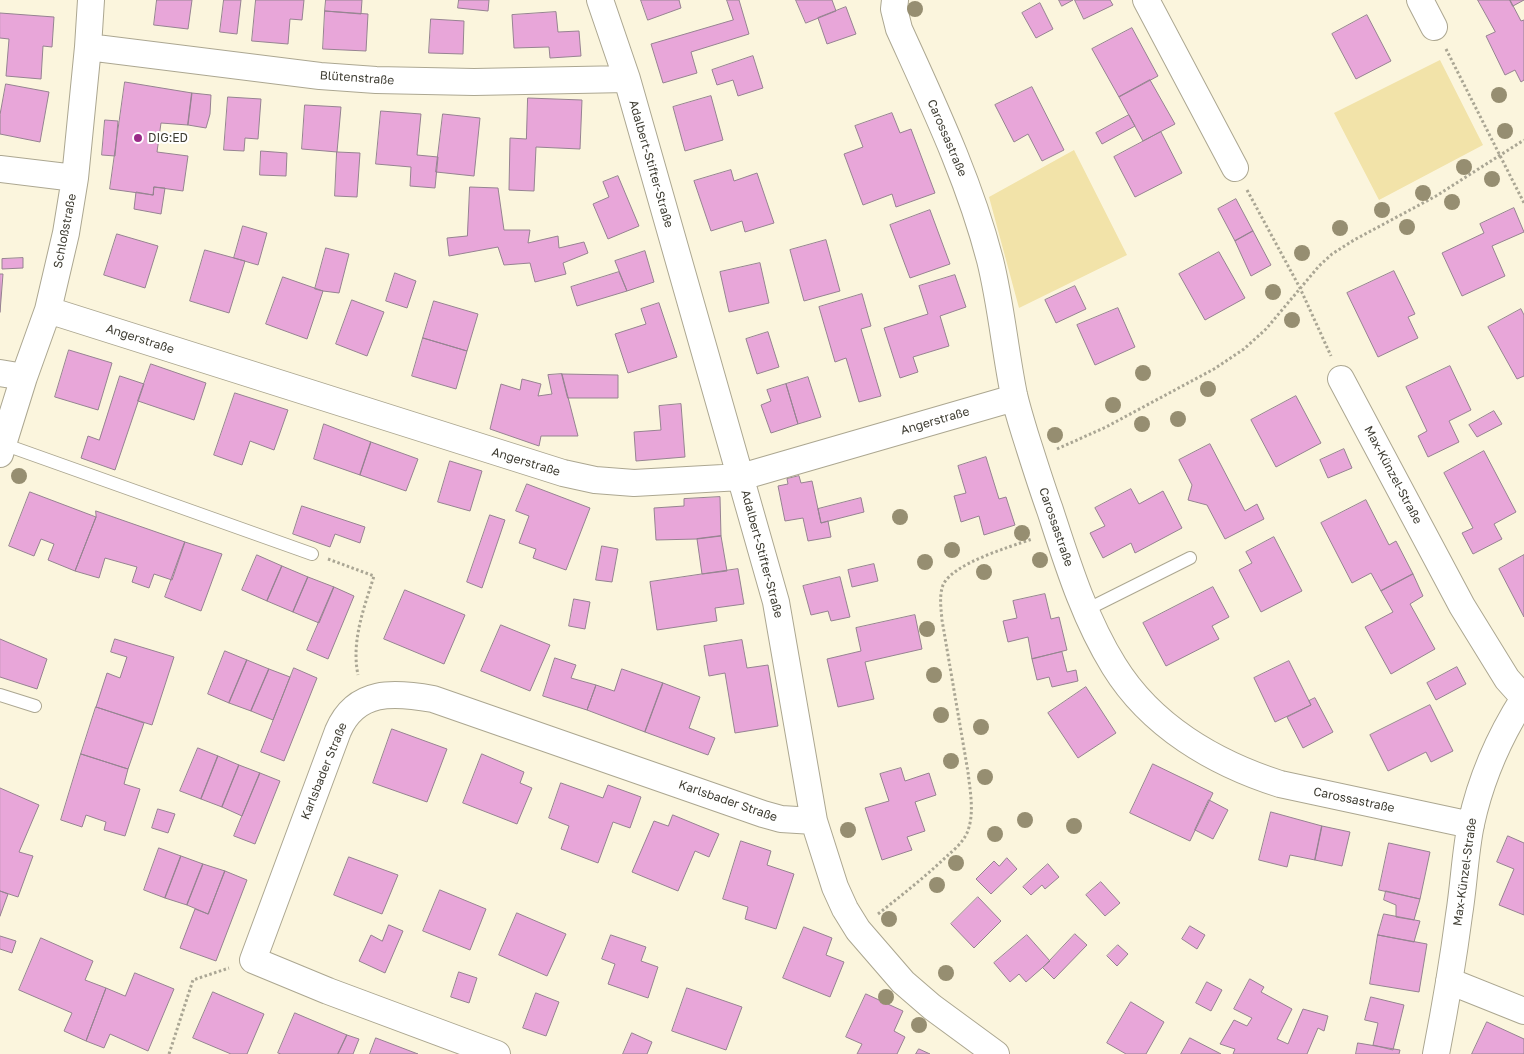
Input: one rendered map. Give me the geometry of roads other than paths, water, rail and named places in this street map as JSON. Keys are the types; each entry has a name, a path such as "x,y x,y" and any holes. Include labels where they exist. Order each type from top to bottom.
{"street":[{"name":"Schloßstraße","path":"2,449 12,375 48,310 66,233 75,178 91,0"},
{"name":"Adalbert-Stifter-Straße","path":"600,0 627,79 776,602 814,821 835,887 845,909 858,930 910,988 932,1007 996,1054"},
{"name":"Carossastraße","path":"895,0 894,10 899,29 950,142 978,217 991,262 1014,398 1033,460 1086,610 1115,668 1132,690 1167,726 1222,762 1250,775 1280,784 1471,825"},
{"path":"1146,0 1235,168"},
{"path":"1420,0 1434,27"},
{"name":"Blütenstraße","path":"88,47 320,76 376,80 474,82 627,79"},
{"path":"0,169 75,178"},
{"name":"Angerstraße","path":"48,310 563,474 595,480 634,483 741,477 1014,398"},
{"name":"Max-Künzel-Straße","path":"1341,380 1462,606 1497,664 1524,698 1502,733 1490,760 1471,825 1449,981 1436,1054"},
{"name":"Karlsbader Straße","path":"497,1054 328,991 253,960 342,723 356,706 371,697 410,695 432,699 764,814 781,819 814,821"},
{"path":"1449,981 1524,1011"}],"lane":[{"path":"2,449 312,554"},
{"path":"1086,610 1190,558"},
{"path":"0,695 35,706"}],"place":[{"name":"DIG:ED","path":"138,138"}]}
